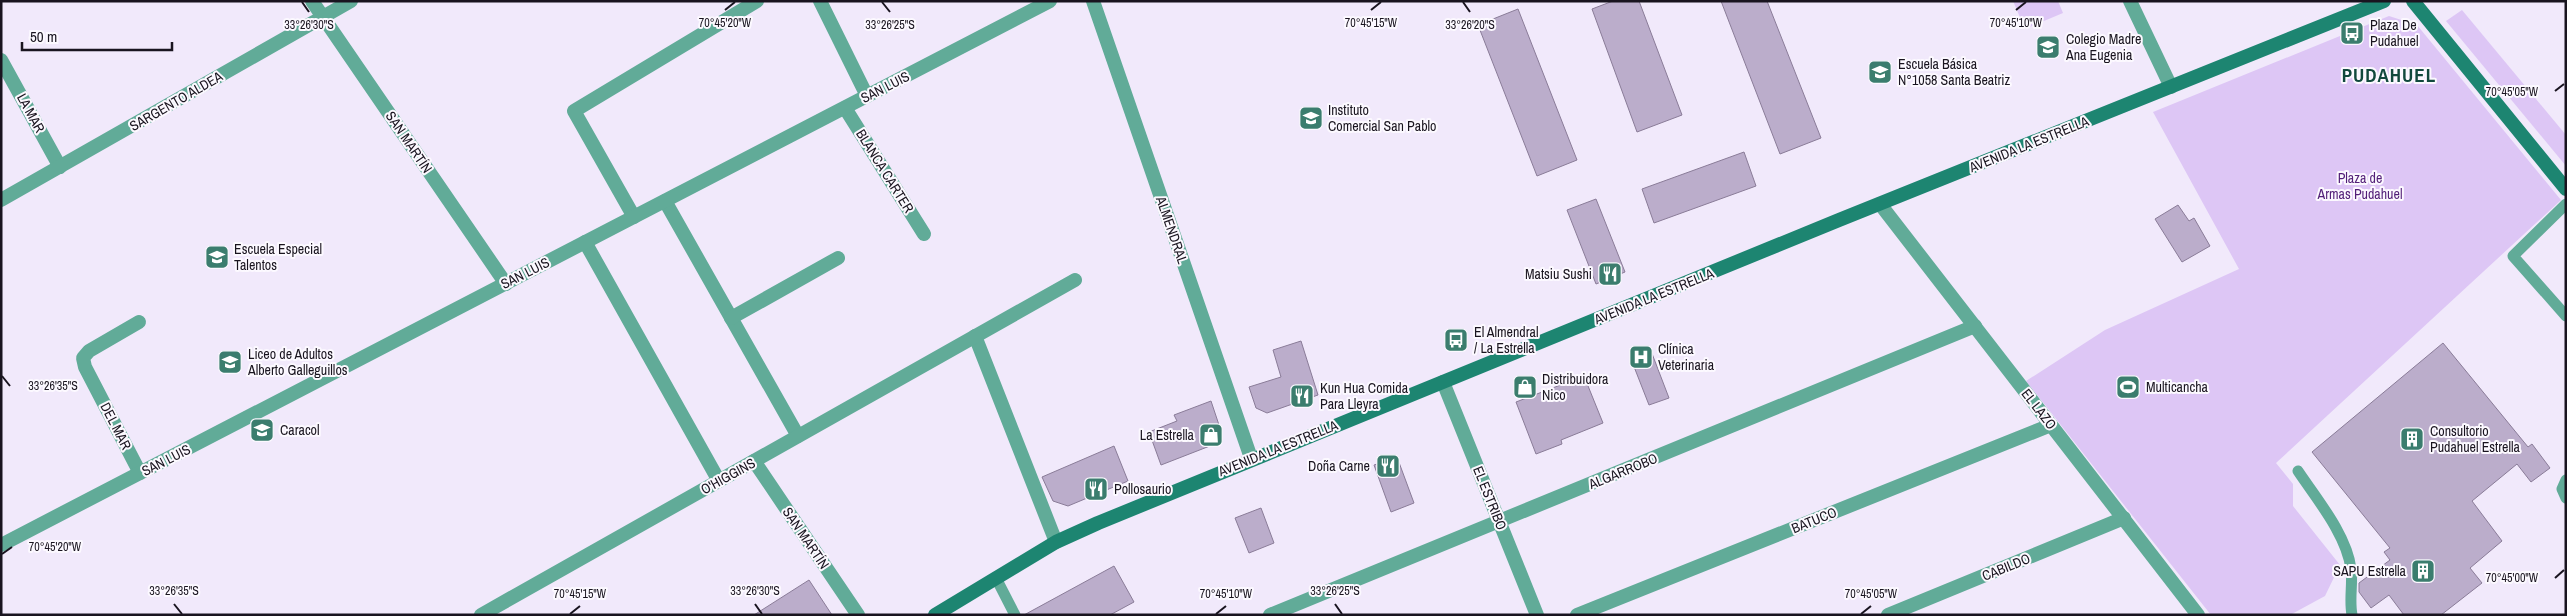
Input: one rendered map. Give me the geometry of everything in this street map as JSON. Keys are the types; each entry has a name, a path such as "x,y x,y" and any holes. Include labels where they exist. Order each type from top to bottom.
{"main road":[{"name":"AVENIDA LA ESTRELLA","path":"935,615 1056,542 1252,458 2384,1"},
{"path":"2413,1 2566,189"}],"street":[{"name":"SAN MARTÍN","path":"312,1 506,284"},
{"name":"SARGENTO ALDEA","path":"1,200 351,1"},
{"path":"634,217 574,111 757,1"},
{"path":"820,1 868,96"},
{"name":"SAN LUIS","path":"1,545 1050,1"},
{"path":"2130,1 2171,87"},
{"name":"ALMENDRAL","path":"1095,2 1252,458"},
{"name":"LA MAR","path":"1,60 60,167"},
{"name":"BLANCA CARTER","path":"845,108 924,234"},
{"path":"665,201 798,436"},
{"name":"EL LAZO","path":"1880,204 2124,518 2193,614"},
{"path":"585,242 719,481"},
{"path":"731,318 838,258"},
{"name":"O'HIGGINS","path":"480,615 1075,280"},
{"name":"DEL MAR","path":"139,322 89,350 84,363 140,474"},
{"name":"ALGARROBO","path":"1270,615 1975,326"},
{"path":"975,336 1056,542"},
{"name":"EL ESTRIBO","path":"1443,382 1537,615"},
{"name":"BATUCO","path":"1577,615 2051,425"},
{"name":"SAN MARTÍN","path":"754,461 858,615"},
{"name":"CABILDO","path":"1888,615 2124,518"}],"lane":[{"path":"2566,204 2513,256 2566,316"},
{"path":"2298,471 2339,533 2351,568 2350,605 2352,615"},
{"path":"2566,480 2562,490 2566,498"},
{"path":"996,578 1015,615"}],"green space":[{"path":"2013,1 2058,1 2063,13 2025,29"},
{"path":"2462,10 2566,135 2566,166 2446,21"},
{"name":"Plaza de Armas Pudahuel","path":"2389,16 2417,25 2561,200 2276,463 2293,484 2293,506 2340,565 2325,596 2290,615 2211,615 2026,381 2105,330 2239,269 2153,112"}],"building":[{"path":"1613,1 1639,1 1682,115 1637,132 1592,9"},
{"path":"1721,1 1767,1 1821,138 1780,154"},
{"path":"1518,9 1577,160 1537,176 1478,25"},
{"path":"1744,152 1756,186 1654,223 1642,189"},
{"path":"1596,199 1625,272 1596,284 1567,210"},
{"path":"2178,205 2189,221 2194,218 2210,246 2182,262 2155,219"},
{"path":"1301,341 1318,395 1267,413 1256,408 1249,387 1281,377 1273,350"},
{"path":"2443,343 2528,447 2532,444 2550,468 2531,482 2517,464 2472,501 2502,541 2470,568 2482,583 2441,615 2404,615 2389,595 2371,608 2359,592 2359,583 2390,560 2384,552 2390,548 2312,452"},
{"path":"1651,351 1669,398 1649,405 1631,359"},
{"path":"1584,376 1603,423 1561,440 1562,444 1536,454 1516,402"},
{"path":"1211,401 1220,428 1215,444 1161,465 1149,432 1177,421 1174,415"},
{"path":"1114,446 1128,481 1068,506 1053,501 1042,477"},
{"path":"1397,457 1414,503 1391,512 1374,465"},
{"path":"1261,508 1274,543 1249,553 1235,518"},
{"path":"1114,566 1134,602 1110,615 1024,615"},
{"path":"809,580 832,615 754,615"}],"place":[{"name":"Plaza De Pudahuel","path":"2352,33"},
{"name":"Colegio Madre Ana Eugenia","path":"2048,47"},
{"name":"Escuela Básica N°1058 Santa Beatriz","path":"1880,72"},
{"name":"Instituto Comercial San Pablo","path":"1311,118"},
{"name":"Escuela Especial Talentos","path":"217,257"},
{"name":"Matsiu Sushi","path":"1610,274"},
{"name":"El Almendral / La Estrella","path":"1456,340"},
{"name":"Clínica Veterinaria","path":"1641,357"},
{"name":"Liceo de Adultos Alberto Galleguillos","path":"230,362"},
{"name":"Distribuidora Nico","path":"1525,387"},
{"name":"Multicancha","path":"2128,387"},
{"name":"Kun Hua Comida Para Lleyra","path":"1302,396"},
{"name":"Caracol","path":"262,430"},
{"name":"La Estrella","path":"1211,435"},
{"name":"Consultorio Pudahuel Estrella","path":"2412,439"},
{"name":"Doña Carne","path":"1388,466"},
{"name":"Pollosaurio","path":"1096,489"},
{"name":"SAPU Estrella","path":"2423,571"}],"district":[{"name":"PUDAHUEL","path":"2389,75"}]}
